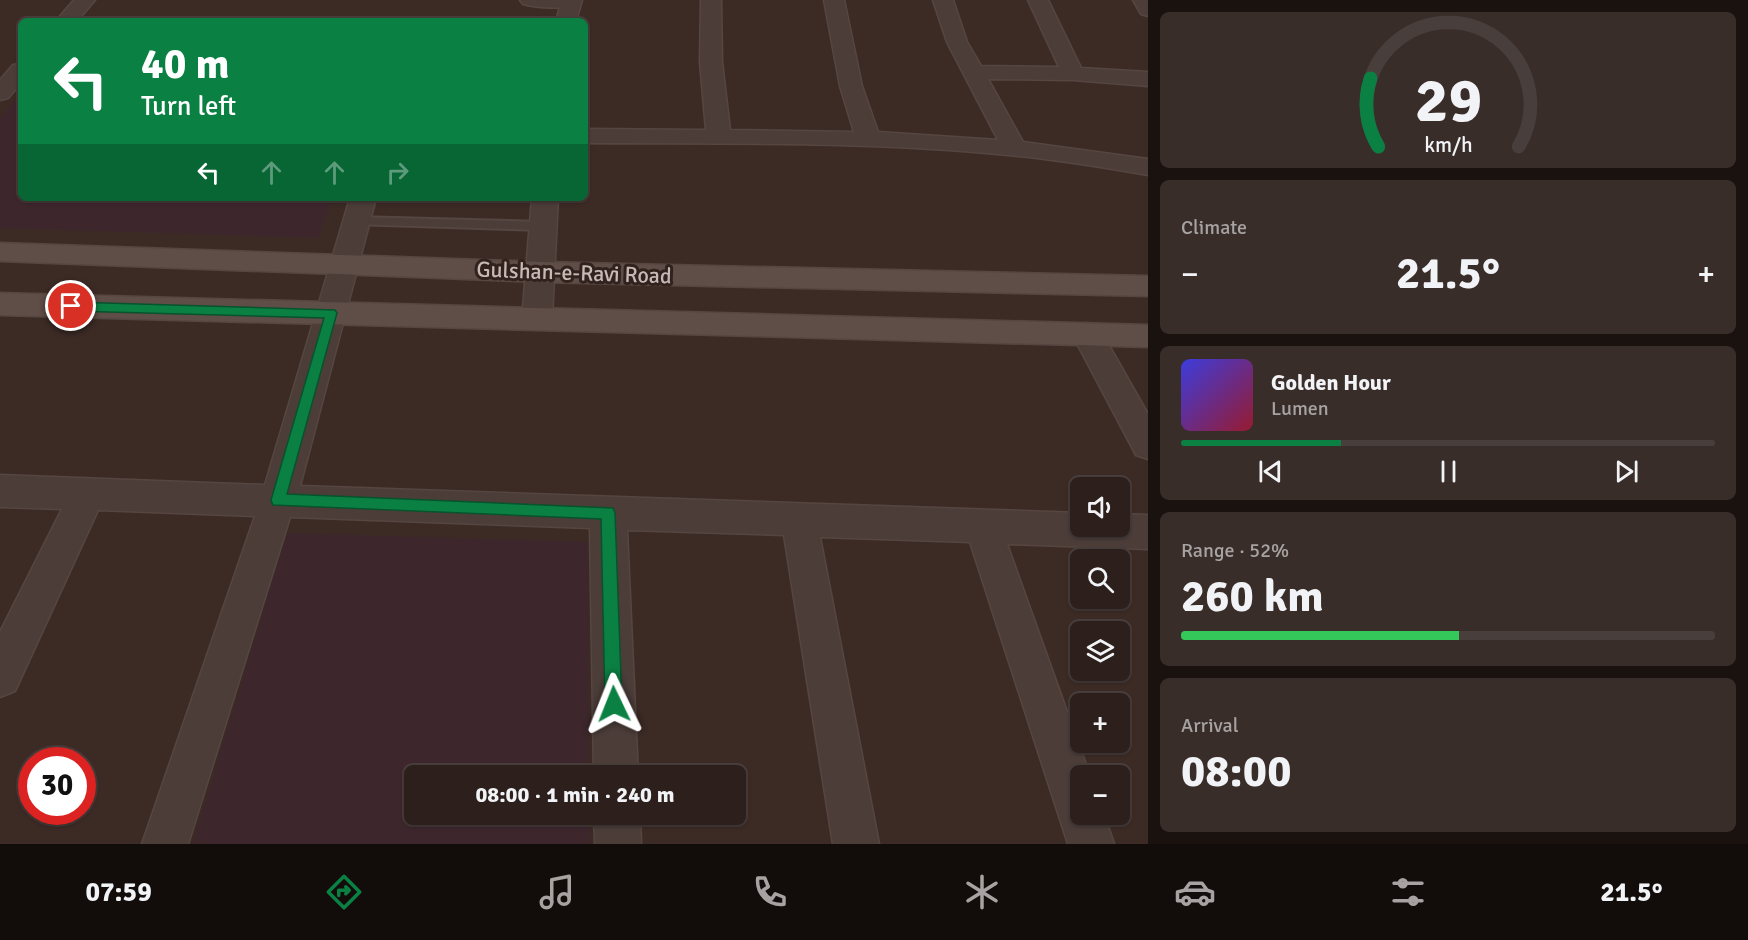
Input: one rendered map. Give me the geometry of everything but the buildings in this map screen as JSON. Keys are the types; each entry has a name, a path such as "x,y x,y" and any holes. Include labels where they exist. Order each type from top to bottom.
{"main road":[{"name":"Gulshan-e-Ravi Road","path":"0,252 542,272 1148,286"},
{"path":"0,304 1148,336"}],"street":[{"path":"69,18 85,0"},
{"path":"530,0 571,1 567,18"},
{"path":"711,0 711,62 719,137"},
{"path":"834,0 851,86 869,140"},
{"path":"944,0 957,42 1014,147"},
{"path":"1038,0 1073,74"},
{"path":"1143,0 1148,10"},
{"path":"0,93 18,61"},
{"path":"975,72 1073,74 1148,79"},
{"path":"588,136 909,140 1014,147 1148,167"},
{"path":"537,319 542,272 545,201"},
{"path":"165,844 278,500 359,209"},
{"path":"1087,334 1148,445"},
{"path":"0,491 1148,532"},
{"path":"0,676 88,494"},
{"path":"608,513 616,765"},
{"path":"798,519 856,844"},
{"path":"983,526 1070,781"},
{"path":"617,825 618,844"},
{"path":"1085,825 1091,844"}],"lane":[{"path":"359,209 543,226"}],"shaded area":[{"path":"18,97 18,201 331,201 318,238 0,228 0,118"},
{"path":"287,533 588,542 589,765 404,765 404,825 589,825 590,844 193,844"}],"route":[{"path":"71,306 331,313 278,500 608,513 614,704"}]}
